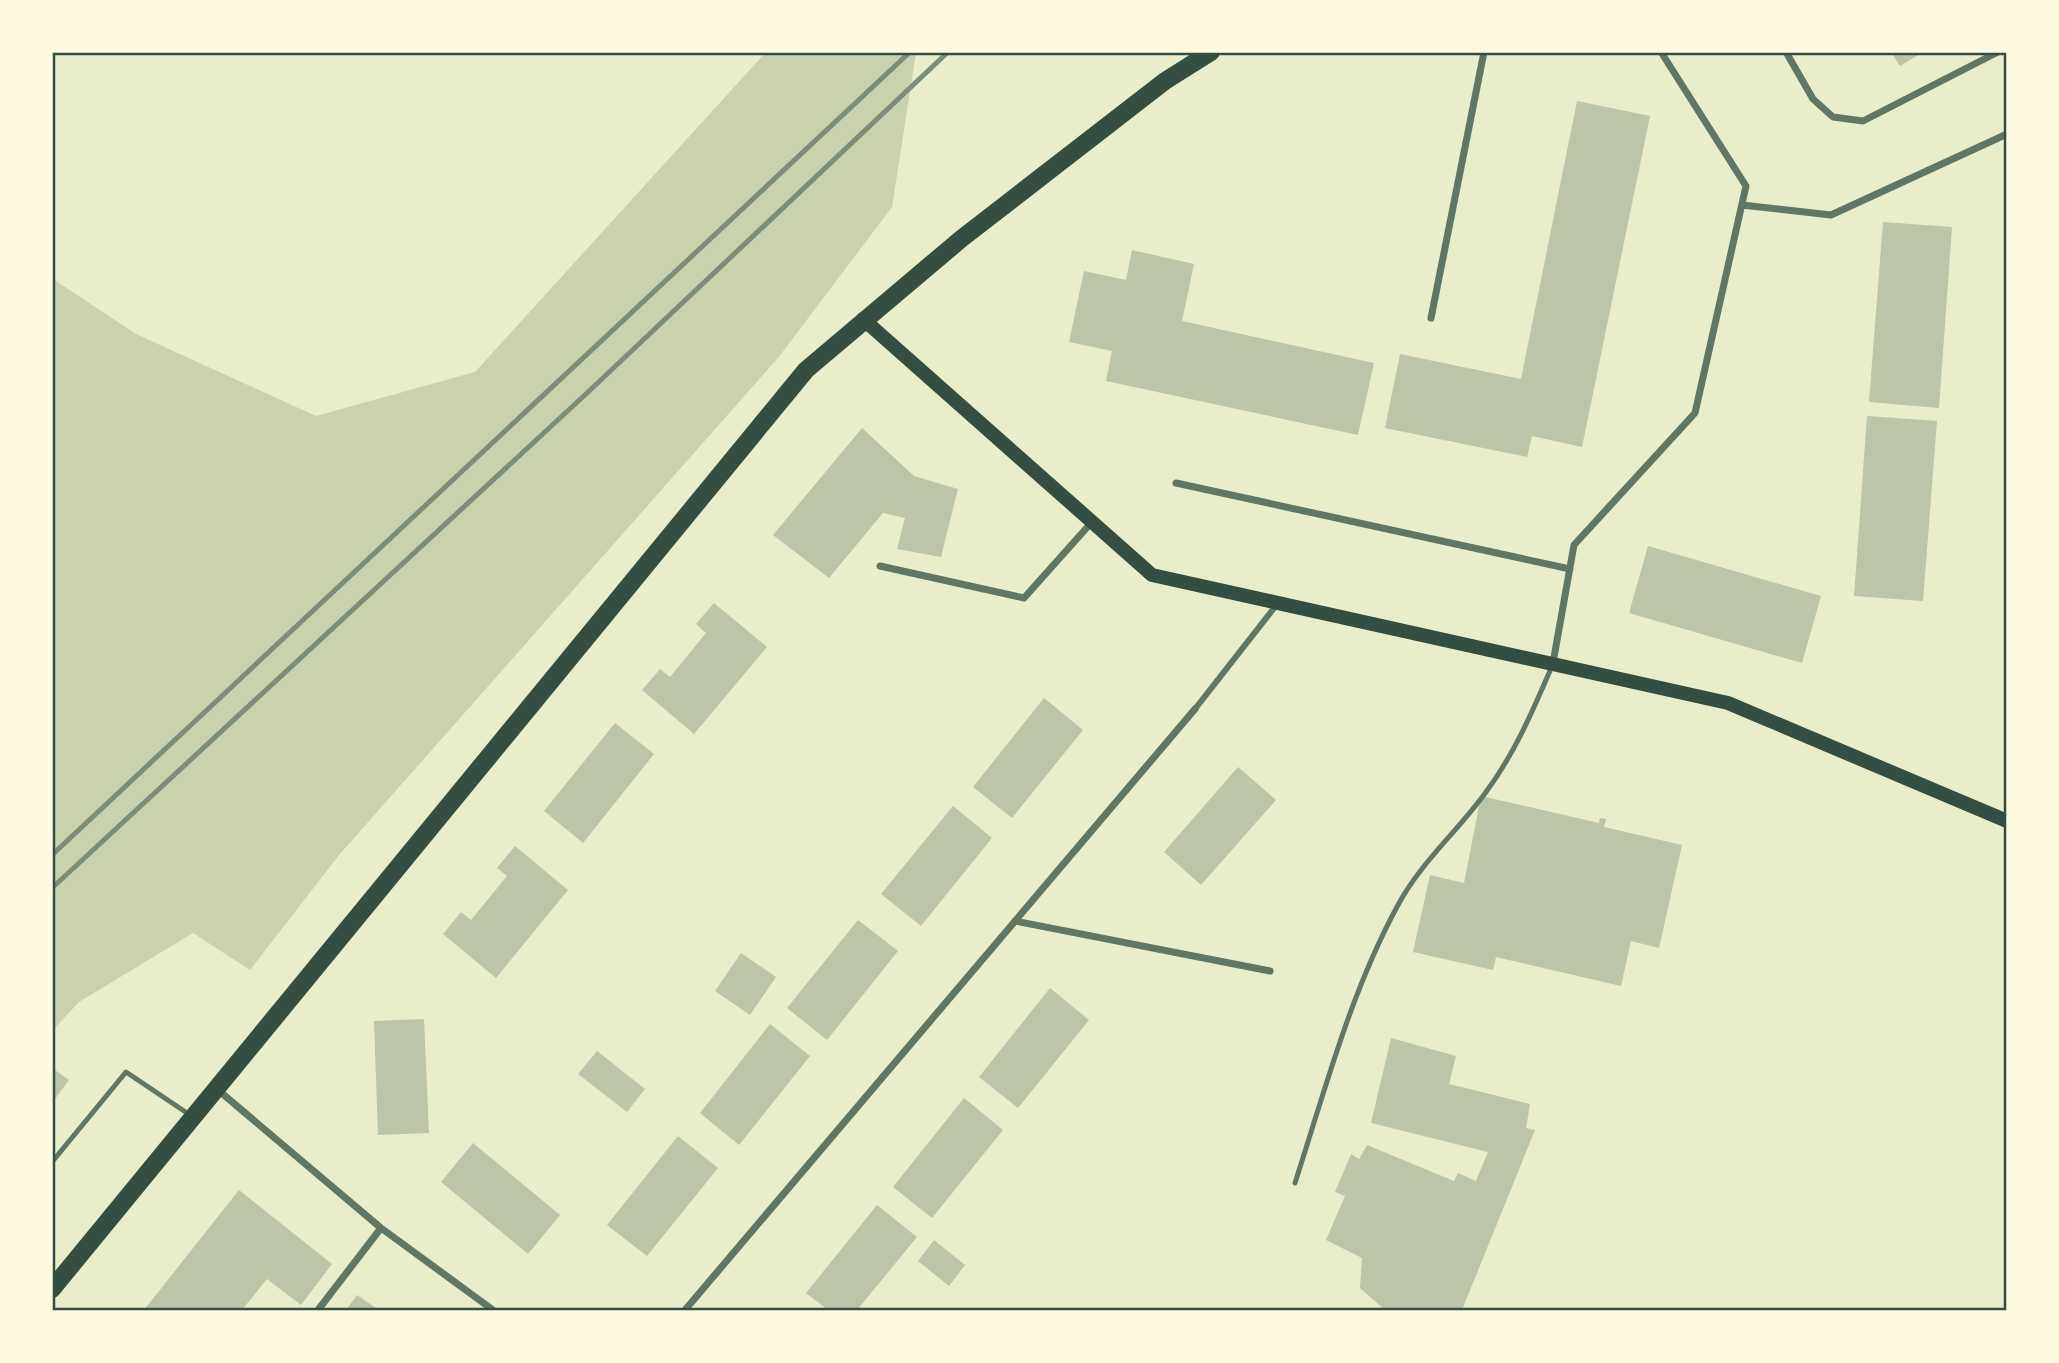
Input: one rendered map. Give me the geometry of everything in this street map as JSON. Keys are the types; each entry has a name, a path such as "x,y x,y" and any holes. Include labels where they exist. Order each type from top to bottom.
{"main road":[{"path":"52,1289 806,370 863,319 961,239 1166,81 1212,52"},
{"path":"863,319 1152,575 1728,703 2007,821"}],"street":[{"path":"1431,318 1483,52"},
{"path":"1553,663 1574,545 1695,412 1746,186 1661,52"},
{"path":"1786,52 1813,99 1833,117 1863,121 1998,52"},
{"path":"1742,205 1831,215 2007,134"},
{"path":"1176,483 1570,569"},
{"path":"880,566 1024,598 1091,523"},
{"path":"685,1311 1195,709 1279,603"},
{"path":"1015,921 1270,971"},
{"path":"215,1088 381,1228 493,1311"},
{"path":"318,1311 381,1228"}],"lane":[{"path":"1295,1183 1348,1019 1398,905 1426,862 1486,793 1515,747 1553,663"},
{"path":"52,1162 126,1072 192,1116"}],"green space":[{"path":"766,52 916,53 892,207 778,358 339,855 250,970 193,933 79,1002 53,1030 53,279 136,334 316,416 475,372"}],"building":[{"path":"1891,52 1923,52 1900,66"},
{"path":"1577,101 1650,116 1582,447 1532,436 1527,457 1385,428 1400,354 1521,379"},
{"path":"1883,222 1952,227 1939,408 1869,402"},
{"path":"1132,250 1194,264 1182,321 1374,363 1358,435 1106,381 1112,351 1069,342 1084,271 1126,280"},
{"path":"1867,416 1937,421 1923,601 1854,596"},
{"path":"862,428 914,476 958,489 941,557 897,549 905,518 883,513 829,578 773,535"},
{"path":"1648,546 1821,596 1802,663 1629,613"},
{"path":"714,603 767,647 694,734 642,690 660,669 670,677 706,633 696,624"},
{"path":"1044,698 1083,730 1012,818 973,787"},
{"path":"615,723 654,754 583,843 544,811"},
{"path":"1238,767 1276,800 1201,885 1164,852"},
{"path":"1481,796 1599,823 1600,818 1606,819 1604,827 1682,845 1659,948 1631,941 1621,986 1496,957 1493,970 1413,952 1430,875 1464,883"},
{"path":"953,806 992,838 921,926 881,894"},
{"path":"515,846 568,890 496,978 443,934 461,912 471,920 507,876 497,868"},
{"path":"858,920 898,951 827,1040 787,1008"},
{"path":"741,953 776,977 750,1015 715,991"},
{"path":"1050,988 1089,1020 1018,1108 979,1077"},
{"path":"424,1019 429,1133 378,1135 374,1021"},
{"path":"770,1024 810,1056 739,1145 700,1113"},
{"path":"1391,1038 1456,1056 1449,1084 1530,1104 1526,1128 1535,1130 1462,1310 1385,1310 1360,1288 1362,1258 1326,1240 1345,1196 1335,1192 1351,1154 1359,1159 1367,1145 1454,1181 1458,1173 1476,1181 1488,1152 1371,1123"},
{"path":"597,1051 645,1089 627,1112 578,1074"},
{"path":"52,1068 69,1080 52,1103"},
{"path":"964,1098 1003,1130 932,1218 893,1187"},
{"path":"678,1136 718,1168 647,1256 607,1225"},
{"path":"473,1143 560,1215 528,1254 441,1182"},
{"path":"239,1190 332,1264 301,1305 267,1279 242,1310 144,1310"},
{"path":"877,1205 917,1237 857,1310 828,1310 806,1293"},
{"path":"934,1240 965,1265 949,1286 918,1261"},
{"path":"357,1295 379,1310 346,1310"}],"railway":[{"path":"52,855 910,52"},
{"path":"52,888 587,393 948,52"}]}
